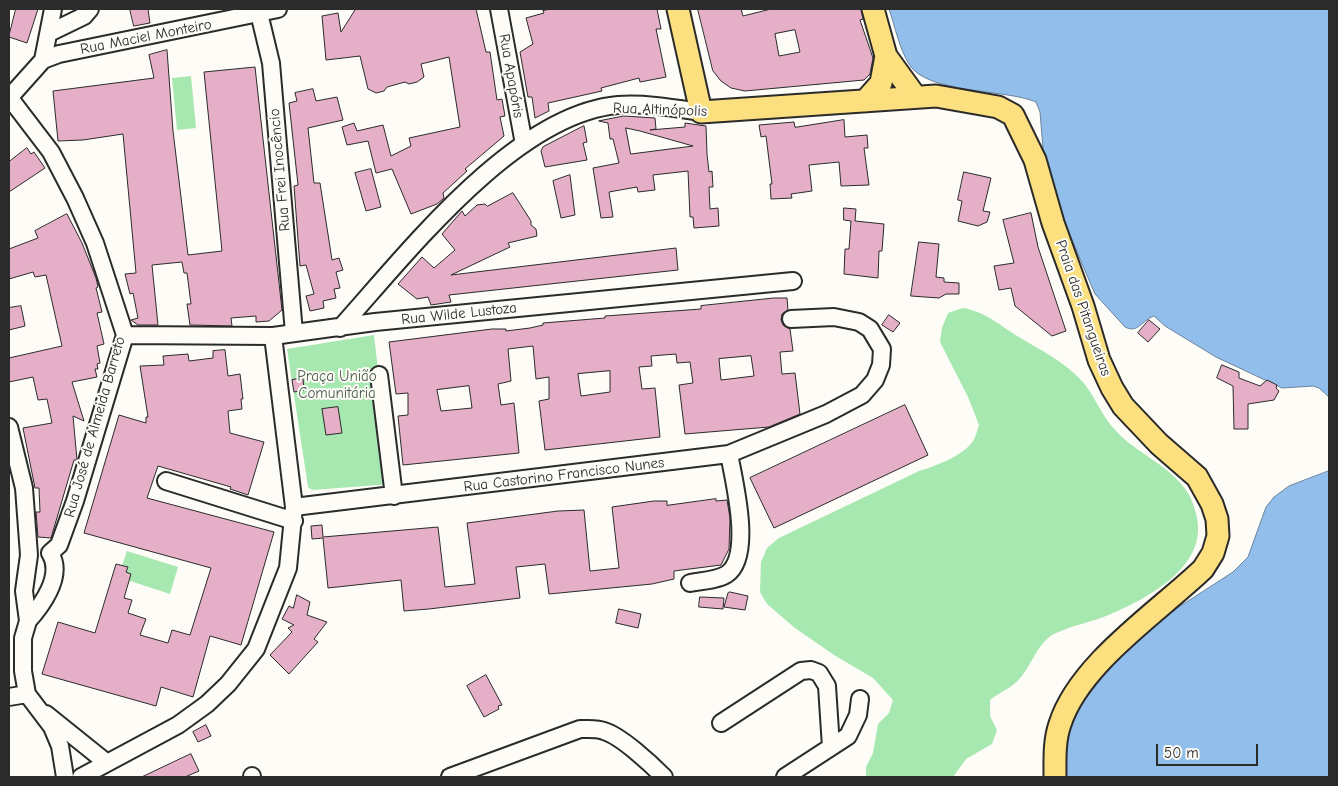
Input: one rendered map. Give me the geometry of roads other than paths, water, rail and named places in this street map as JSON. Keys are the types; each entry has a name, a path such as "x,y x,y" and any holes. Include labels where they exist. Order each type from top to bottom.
{"main road":[{"path":"678,9 701,112"},
{"path":"873,9 886,56 915,96"},
{"path":"865,101 881,83 886,56"},
{"name":"Rua Altinópolis","path":"701,112 915,96"},
{"name":"Praia das Pitangueiras","path":"915,96 936,96 980,103 998,107 1013,115 1035,160 1053,223 1083,306 1099,360 1112,388 1140,425 1197,477 1207,494 1217,519 1218,536 1213,554 1203,569 1106,655 1081,684 1064,712 1059,726 1055,777"}],"street":[{"path":"44,60 53,9"},
{"path":"49,33 84,16 90,9"},
{"name":"Rua Maciel Monteiro","path":"44,60 59,54 258,11 278,9"},
{"name":"Rua Apapóris","path":"499,9 524,144"},
{"name":"Rua Frei Inocêncio","path":"258,11 271,63 294,333"},
{"name":"Rua José de Almeida Barreto","path":"44,60 9,98 51,152 75,198 95,243 125,335 75,501 59,545 50,553"},
{"name":"Rua Altinópolis","path":"340,328 456,201 496,163 524,144 563,121 591,111 618,105 701,112"},
{"name":"Rua Wilde Lustoza","path":"125,335 273,336 375,322 793,281"},
{"name":"Rua Castorino Francisco Nunes","path":"294,514 394,496 729,454 826,414 862,395 875,380 881,365 882,349 870,329 859,322 834,317 791,319"},
{"path":"81,777 178,725 207,704 228,684 256,649 288,568 294,514 273,336"},
{"path":"380,374 394,496"},
{"path":"9,427 24,488 29,555 24,591 28,621 22,655 27,694 42,710 72,732 106,763"},
{"path":"690,583 726,575 734,568 738,557 740,523 729,454"},
{"path":"166,481 294,514"},
{"path":"28,621 49,591 54,562 50,553 38,551 29,555"},
{"path":"24,591 30,598 45,598"},
{"path":"721,723 801,671 811,670 818,673 827,686 831,747"},
{"path":"9,697 27,694"},
{"path":"785,777 848,736 858,715 860,699"},
{"path":"42,710 60,746 65,777"},
{"path":"450,777 580,730 591,729 604,730 614,736 664,777"}],"water":[{"path":"889,9 1329,9 1329,397 1319,388 1313,386 1282,388 1216,357 1165,326 1154,316 1137,328 1129,329 1125,327 1095,294 1055,200 1044,160 1040,112 1036,102 1023,98 949,86 918,74 909,64 902,51"},
{"path":"1329,471 1329,777 1063,777 1067,728 1082,692 1151,625 1233,572 1248,557 1266,507 1274,497 1289,486"}],"park label":[{"name":"Praça União Comunitária","path":"337,386"}]}
